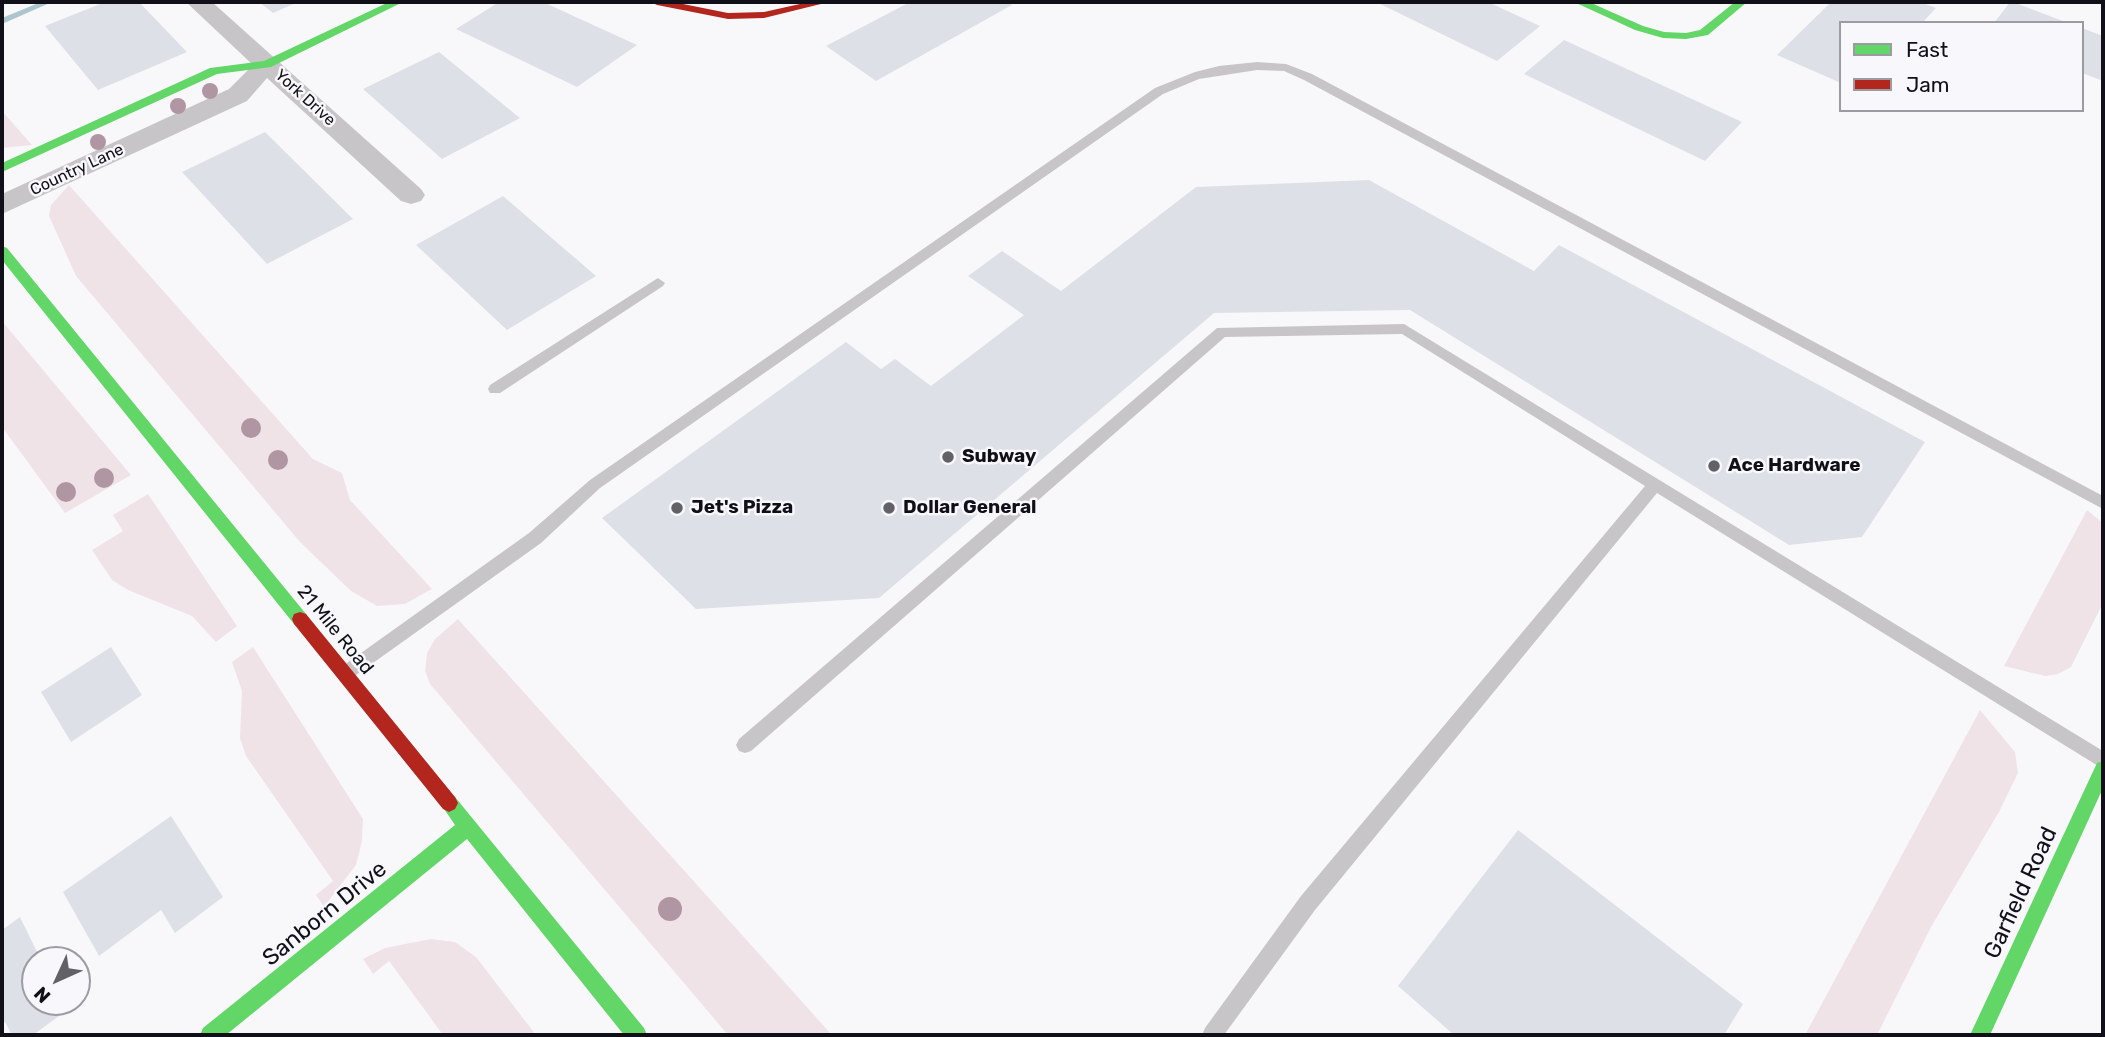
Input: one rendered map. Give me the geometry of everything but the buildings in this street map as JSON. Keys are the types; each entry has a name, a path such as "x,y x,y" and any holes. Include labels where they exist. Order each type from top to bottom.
{"street":[{"name":"York Drive","path":"198,2 411,195"},
{"name":"Country Lane","path":"2,168 214,71 267,64 397,2"},
{"path":"657,2 728,16 764,15 823,2"},
{"path":"1580,2 1663,35 1686,36 1704,33 1741,2"},
{"name":"Country Lane","path":"2,205 238,95 267,64"},
{"name":"Country Lane","path":"129,110 152,135"},
{"name":"21 Mile Road","path":"2,251 636,1035"},
{"name":"Garfield Road","path":"1980,1035 2103,769"},
{"name":"Sanborn Drive","path":"210,1035 467,827"}],"lane":[{"path":"344,674 535,538 594,484 1159,92 1195,76 1258,66 1286,68 1308,77 2103,503"},
{"path":"495,389 658,283"},
{"path":"744,745 1222,332 1404,329 2103,761"},
{"path":"1212,1035 1308,903 1655,484"}],"shaded area":[{"path":"2,111 32,145 2,148"},
{"path":"69,185 313,459 342,473 350,500 432,589 405,604 377,606 351,591 300,542 76,276 49,216 51,205"},
{"path":"2,321 131,475 65,513 2,427"},
{"path":"148,494 237,626 216,642 192,616 128,590 112,580 92,550 123,531 113,515"},
{"path":"2087,510 2103,523 2103,603 2071,667 2058,674 2045,676 2004,666"},
{"path":"458,619 832,1035 728,1035 430,684 425,671 427,653 435,639"},
{"path":"253,647 363,819 362,841 356,865 324,907 316,895 333,881 246,756 240,738 242,691 232,662"},
{"path":"1980,710 2015,752 2018,773 1999,812 1931,927 1877,1035 1805,1035"},
{"path":"431,939 455,942 476,957 536,1035 443,1035 389,961 373,974 363,959 385,948"}],"waterway":[{"path":"2,21 48,2"}],"traffic: fast":[{"path":"2,168 214,71 267,64 397,2"},
{"path":"1580,2 1639,28 1663,35 1686,36 1704,33 1741,2"},
{"path":"2,251 300,619"},
{"path":"1980,1035 2103,769"},
{"path":"449,803 637,1035"},
{"path":"210,1035 467,827"}],"traffic: jam":[{"path":"657,2 728,16 764,15 823,2"},
{"path":"300,619 449,803"}],"place":[{"name":"Subway","path":"948,457"},
{"name":"Ace Hardware","path":"1714,466"},
{"name":"Jet's Pizza","path":"677,508"},
{"name":"Dollar General","path":"889,508"}]}
